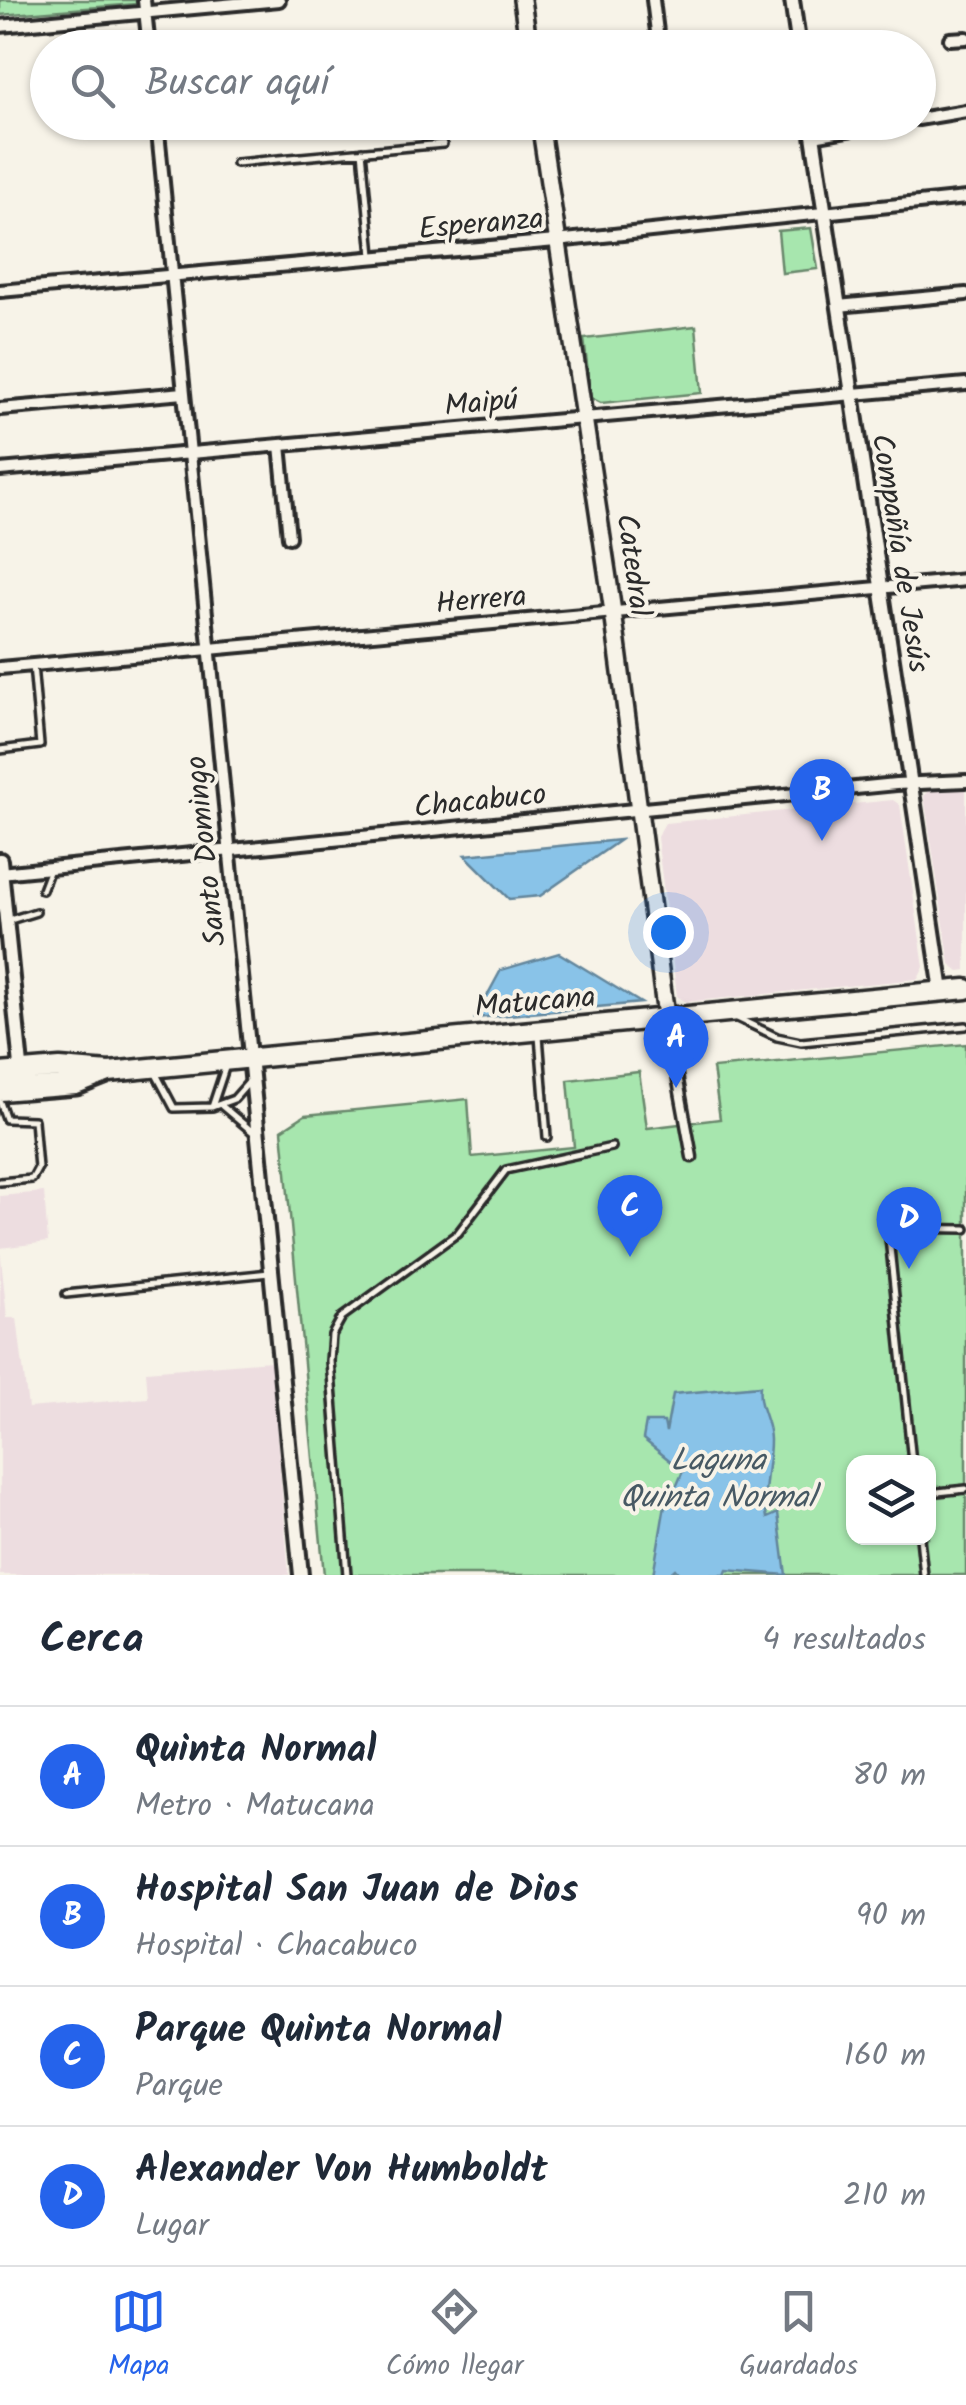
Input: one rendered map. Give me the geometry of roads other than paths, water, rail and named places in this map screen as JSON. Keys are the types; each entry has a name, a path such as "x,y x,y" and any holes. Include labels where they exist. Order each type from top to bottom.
{"main road":[{"path":"522,0 526,30"},
{"name":"Catedral","path":"542,140 613,612 666,1016"},
{"name":"Matucana","path":"0,1092 23,1080 153,1066 966,989"},
{"name":"Matucana","path":"0,1073 23,1080"}],"street":[{"path":"0,26 144,6 278,0"},
{"path":"653,0 656,30"},
{"path":"792,0 796,30"},
{"path":"950,40 966,38"},
{"path":"936,116 966,111"},
{"name":"Santo Domingo","path":"158,140 302,1575"},
{"name":"Compañía de Jesús","path":"814,140 942,991"},
{"name":"Esperanza","path":"0,291 556,241 966,198"},
{"path":"838,306 966,294"},
{"name":"Maipú","path":"0,470 966,384"},
{"path":"0,410 184,393"},
{"path":"280,445 289,538"},
{"name":"Herrera","path":"0,668 966,580"},
{"name":"Chacabuco","path":"1,873 966,781"},
{"path":"0,860 23,1080"},
{"path":"666,1016 678,1058 692,1156"}],"lane":[{"path":"236,162 443,144"},
{"path":"362,151 372,258"},
{"path":"0,750 40,745 33,665"},
{"path":"42,890 50,868"},
{"path":"6,920 36,912"},
{"path":"723,1011 793,1042 966,1026"},
{"path":"538,1028 548,1138"},
{"path":"212,1108 230,1059"},
{"path":"153,1066 174,1108 222,1106 252,1078"},
{"path":"0,1102 6,1119 34,1120 38,1168 32,1180 0,1182"},
{"path":"222,1106 258,1136"},
{"path":"347,1575 330,1361 335,1327 354,1306 458,1232 494,1182 512,1166 612,1148"},
{"path":"911,1455 888,1228 966,1229"},
{"path":"66,1294 272,1273"},
{"path":"936,1492 966,1490"},
{"path":"921,1545 924,1575"}],"water":[{"path":"620,840 540,896 509,899 465,855"},
{"path":"559,953 641,1003 475,1018 501,970"},
{"name":"Laguna Quinta Normal","path":"760,1386 770,1440 765,1508 767,1518 778,1513 786,1575 727,1570 725,1575 680,1575 675,1569 668,1575 653,1575 665,1505 660,1504 662,1488 677,1485 683,1471 643,1439 646,1422 664,1422 666,1432 673,1394"}],"place":[{"name":"Hospital San Juan de Dios","path":"822,841"},
{"name":"Quinta Normal","path":"676,1088"},
{"name":"Parque Quinta Normal","path":"630,1257"},
{"name":"Alexander Von Humboldt","path":"909,1269"}]}
